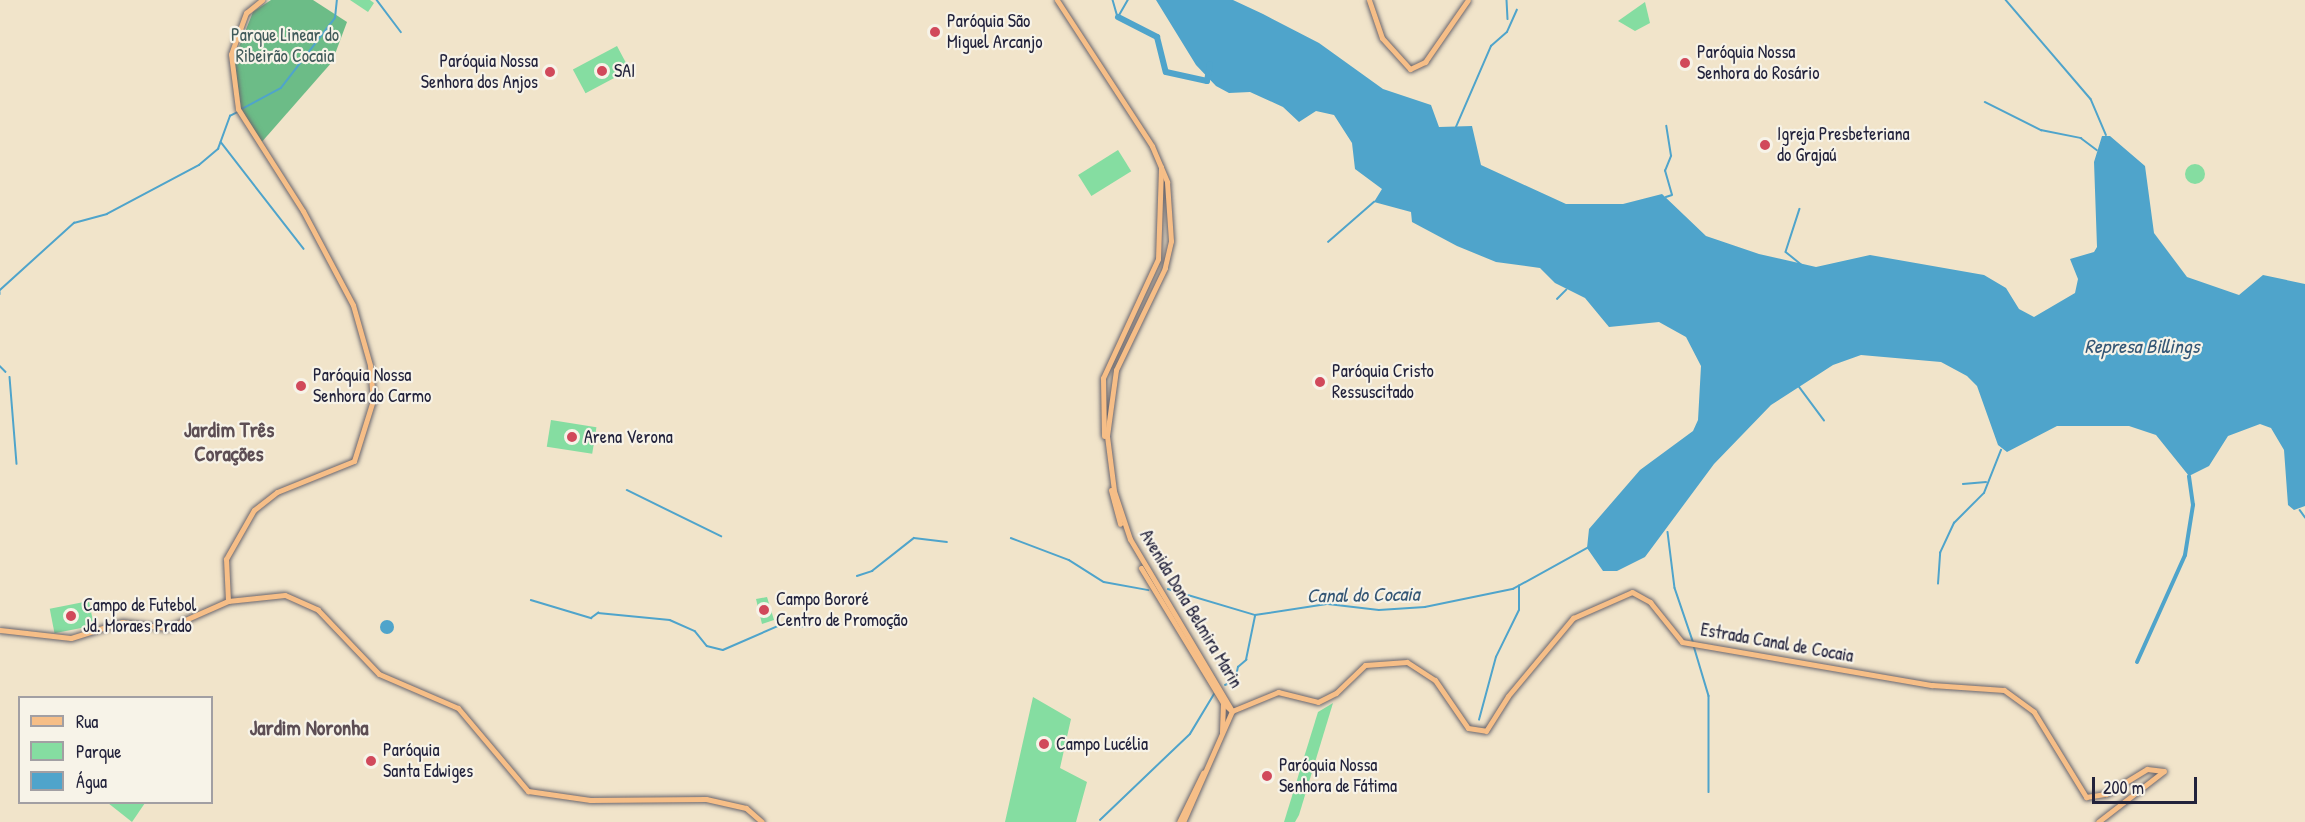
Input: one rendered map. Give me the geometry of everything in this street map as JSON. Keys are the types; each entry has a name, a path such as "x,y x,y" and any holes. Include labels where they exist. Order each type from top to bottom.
{"main road":[{"path":"228,601 226,559 254,510 277,492 354,460 373,392 363,331 351,300 326,263 303,211 239,111 231,54 246,13 262,0"},
{"name":"Avenida Dona Belmira Marin","path":"1057,0 1162,166 1167,182 1171,241 1165,268 1158,288 1110,390 1107,436 1112,480 1139,559 1231,709 1181,822"},
{"path":"1369,0 1382,39 1410,69 1425,62 1468,0"},
{"name":"Avenida Dona Belmira Marin","path":"1162,166 1159,179 1161,237 1152,274 1102,378 1107,468 1125,539 1223,704 1221,736 1181,822"},
{"path":"1159,179 1167,182"},
{"path":"1158,288 1152,274 1165,268"},
{"path":"0,630 71,638 122,622 167,628 228,601 267,593 312,605 379,674 458,708 528,791 590,800 706,799 746,808 762,822"},
{"name":"Estrada Canal de Cocaia","path":"1231,709 1275,692 1318,702 1336,693 1365,665 1407,662 1435,680 1468,728 1486,731 1560,631 1577,615 1614,597 1641,595 1685,642 1932,685 2004,690 2034,712 2079,792 2088,798 2106,794 2142,771 2164,771 2098,822"},
{"path":"1223,704 1231,709"}],"green space":[{"name":"Parque Linear do Ribeirão Cocaia","path":"271,0 313,0 347,22 332,62 260,144 241,108 234,59 253,12"},
{"path":"350,0 370,0 374,3 368,12"},
{"path":"1645,2 1650,23 1635,31 1618,21"},
{"name":"SAI","path":"617,46 630,70 586,93 573,69"},
{"path":"1118,150 1131,171 1091,196 1078,175"},
{"path":"2195,164 2202,167 2205,174 2202,181 2195,184 2188,181 2185,174 2188,167"},
{"name":"Arena Verona","path":"551,420 596,427 592,454 547,447"},
{"name":"Campo Bororé Centro de Promoção","path":"767,597 774,620 762,624 756,599"},
{"name":"Campo de Futebol Jd. Moraes Prado","path":"89,601 94,626 55,633 50,609"},
{"name":"Campo Lucélia","path":"1033,697 1071,719 1060,768 1087,782 1076,822 1005,822"},
{"path":"1333,703 1299,815 1295,822 1284,822 1318,712"},
{"path":"109,804 144,804 132,822"}],"water":[{"name":"Represa Billings","path":"1156,0 1233,0 1263,14 1319,43 1383,89 1431,105 1439,127 1472,126 1481,165 1566,204 1623,204 1662,194 1706,236 1759,254 1816,267 1870,255 1984,275 2006,288 2019,309 2034,317 2075,293 2078,279 2070,259 2094,252 2097,247 2094,162 2102,136 2110,136 2145,166 2154,233 2187,277 2239,295 2263,275 2305,284 2305,506 2294,510 2288,505 2284,450 2271,428 2260,424 2228,436 2209,466 2189,476 2156,435 2129,426 2057,426 2007,452 1998,445 1977,386 1967,376 1941,362 1861,355 1833,365 1771,405 1714,464 1645,557 1617,571 1603,571 1587,548 1589,529 1640,470 1693,431 1698,420 1701,366 1686,337 1659,322 1609,327 1585,298 1555,283 1540,268 1496,262 1457,246 1412,222 1411,212 1374,202 1382,189 1355,169 1352,143 1334,115 1316,111 1299,122 1283,107 1250,92 1229,93 1216,86 1196,65"},
{"path":"384,620 390,620 394,627 390,634 384,634 380,630 380,624"}],"waterway":[{"path":"242,109 281,88 335,18 337,0"},
{"path":"377,0 401,32"},
{"path":"1113,0 1118,17 1128,0"},
{"path":"1507,0 1508,19"},
{"path":"2006,0 2091,99 2106,135"},
{"path":"1456,127 1491,46 1507,32 1517,10"},
{"path":"1118,17 1157,37 1166,72 1207,81 1210,64"},
{"path":"1985,102 2041,130 2081,138 2097,150"},
{"path":"0,290 74,223 107,214 199,165 218,149 230,116 238,112"},
{"path":"1666,126 1671,156 1665,171 1672,195 1666,197"},
{"path":"221,142 304,249"},
{"path":"1328,242 1374,202"},
{"path":"1800,209 1786,252 1802,265"},
{"path":"1557,299 1566,290"},
{"path":"0,366 6,372"},
{"path":"10,377 17,464"},
{"path":"1798,385 1824,420"},
{"path":"1938,584 1940,553 1954,523 1984,493 2001,450"},
{"path":"2137,662 2185,555 2193,505 2189,476"},
{"path":"1963,484 1986,482"},
{"path":"627,490 721,536"},
{"path":"2300,510 2305,517"},
{"path":"1668,532 1675,588 1693,641"},
{"path":"857,576 872,571 914,538 947,542"},
{"path":"1011,538 1069,560 1104,582 1148,590"},
{"name":"Canal do Cocaia","path":"1168,589 1255,615 1328,604 1379,610 1425,607 1513,589 1587,548"},
{"path":"1479,720 1496,657 1519,610 1519,586"},
{"path":"531,600 591,618 598,613 670,620 695,631 707,646 723,650 785,623 806,627"},
{"path":"1225,685 1235,681 1238,667 1246,660 1255,616"},
{"path":"1694,646 1709,696 1709,792"},
{"path":"1100,820 1190,734 1214,694"}],"place":[{"name":"Paróquia São Miguel Arcanjo","path":"935,32"},
{"name":"Paróquia Nossa Senhora do Rosário","path":"1685,63"},
{"name":"SAI","path":"602,71"},
{"name":"Paróquia Nossa Senhora dos Anjos","path":"550,72"},
{"name":"Igreja Presbeteriana do Grajaú","path":"1765,145"},
{"name":"Paróquia Cristo Ressuscitado","path":"1320,382"},
{"name":"Paróquia Nossa Senhora do Carmo","path":"301,386"},
{"name":"Arena Verona","path":"572,437"},
{"name":"Campo Bororé Centro de Promoção","path":"764,610"},
{"name":"Campo de Futebol Jd. Moraes Prado","path":"71,616"},
{"name":"Campo Lucélia","path":"1044,744"},
{"name":"Paróquia Santa Edwiges","path":"371,761"},
{"name":"Paróquia Nossa Senhora de Fátima","path":"1267,776"}],"district":[{"name":"Jardim Três Corações","path":"229,442"},
{"name":"Jardim Noronha","path":"309,728"}]}
